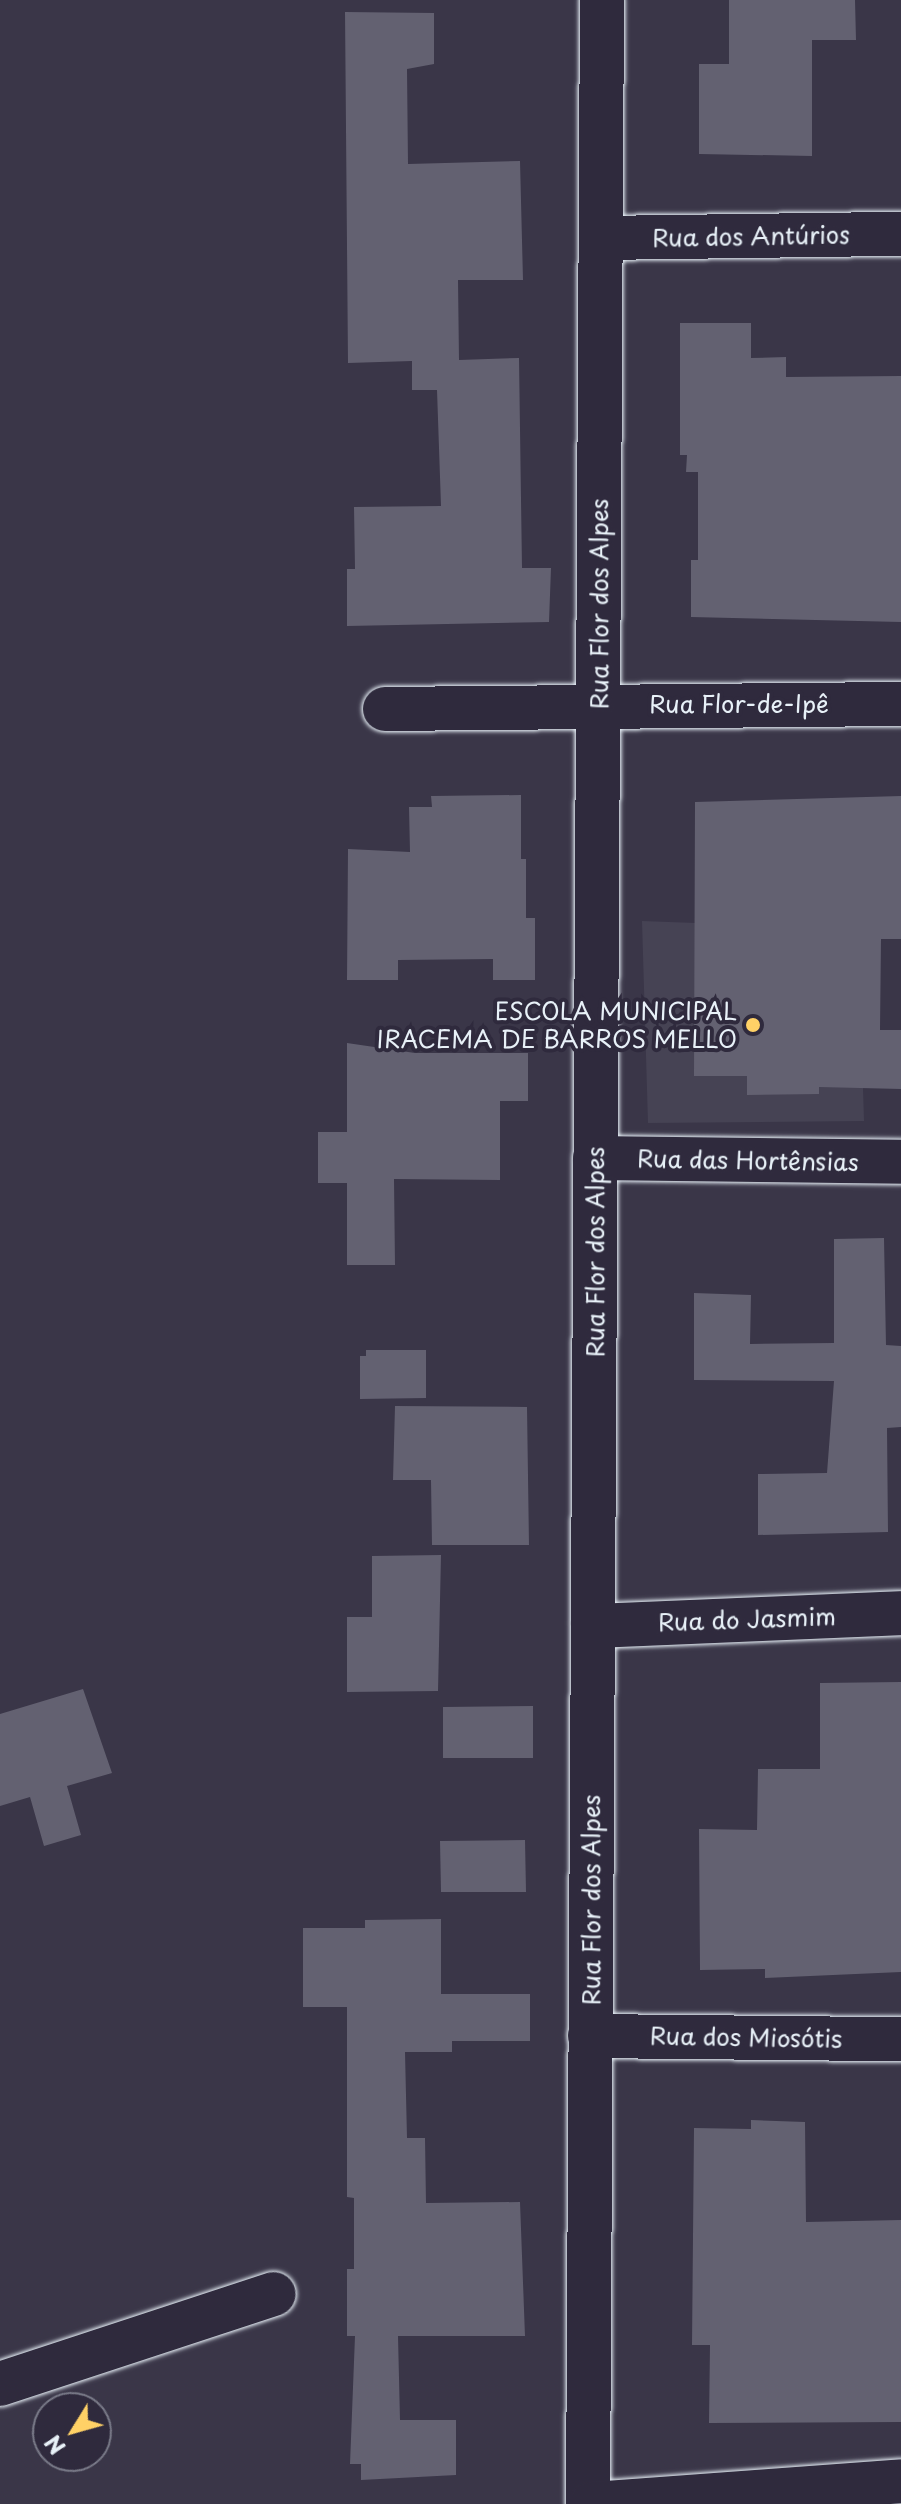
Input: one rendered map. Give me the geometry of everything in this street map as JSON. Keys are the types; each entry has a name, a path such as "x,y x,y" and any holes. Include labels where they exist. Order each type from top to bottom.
{"street":[{"name":"Rua Flor dos Alpes","path":"590,2504 602,0"},
{"name":"Rua dos Antúrios","path":"601,238 901,234"},
{"name":"Rua Flor-de-Ipê","path":"385,709 599,704 901,704"},
{"name":"Rua das Hortênsias","path":"595,1158 901,1162"},
{"name":"Rua do Jasmim","path":"593,1626 901,1613"},
{"name":"Rua dos Miosótis","path":"590,2036 901,2039"},
{"path":"0,2384 274,2294"},
{"path":"590,2504 901,2481"}],"shaded area":[{"name":"ESCOLA MUNICIPAL IRACEMA DE BARROS MELLO","path":"642,921 858,929 864,1121 648,1123"}],"building":[{"path":"729,0 855,0 856,40 812,40 812,156 699,154 699,64 729,64"},
{"path":"345,12 434,13 434,64 407,69 408,164 520,161 523,280 458,280 459,360 519,358 522,568 551,568 549,622 347,626 347,569 355,569 354,507 441,506 437,390 412,390 412,361 348,363"},
{"path":"680,323 751,323 751,358 786,357 786,377 901,376 901,622 691,617 691,560 698,560 698,472 686,472 687,455 680,455"},
{"path":"521,795 521,859 526,859 526,918 535,918 535,980 493,980 493,959 398,960 398,980 347,980 348,849 410,852 409,807 432,807 431,796"},
{"path":"901,796 901,939 881,939 880,1030 901,1030 901,1089 819,1087 819,1094 747,1095 747,1076 694,1076 695,802"},
{"path":"347,1043 415,1053 528,1053 528,1101 500,1101 500,1180 394,1179 395,1265 347,1265 347,1183 318,1183 318,1132 347,1132"},
{"path":"884,1238 886,1345 901,1346 901,1427 887,1428 888,1532 758,1535 758,1474 827,1473 834,1381 694,1380 694,1293 751,1295 750,1344 834,1343 834,1239"},
{"path":"366,1350 426,1350 426,1398 360,1399 360,1356 366,1356"},
{"path":"395,1406 527,1407 529,1545 432,1545 431,1480 393,1480"},
{"path":"441,1555 438,1691 347,1692 347,1617 372,1617 372,1556"},
{"path":"901,1682 901,1972 765,1978 765,1969 700,1970 699,1829 757,1830 758,1769 820,1769 820,1683"},
{"path":"83,1689 112,1773 67,1786 81,1835 44,1846 30,1797 0,1806 0,1714"},
{"path":"533,1706 533,1758 443,1758 443,1707"},
{"path":"525,1840 526,1892 441,1892 440,1841"},
{"path":"441,1919 441,1994 530,1994 530,2041 452,2041 452,2052 405,2052 407,2138 425,2138 426,2203 520,2202 525,2336 398,2336 400,2420 456,2420 456,2475 361,2480 361,2464 350,2464 355,2336 347,2336 347,2269 354,2269 354,2198 347,2197 347,2007 303,2007 303,1928 365,1928 365,1920"},
{"path":"751,2120 805,2122 806,2222 901,2220 901,2422 709,2423 710,2345 692,2345 694,2128 751,2129"}],"place":[{"name":"ESCOLA MUNICIPAL IRACEMA DE BARROS MELLO","path":"753,1025"}]}
